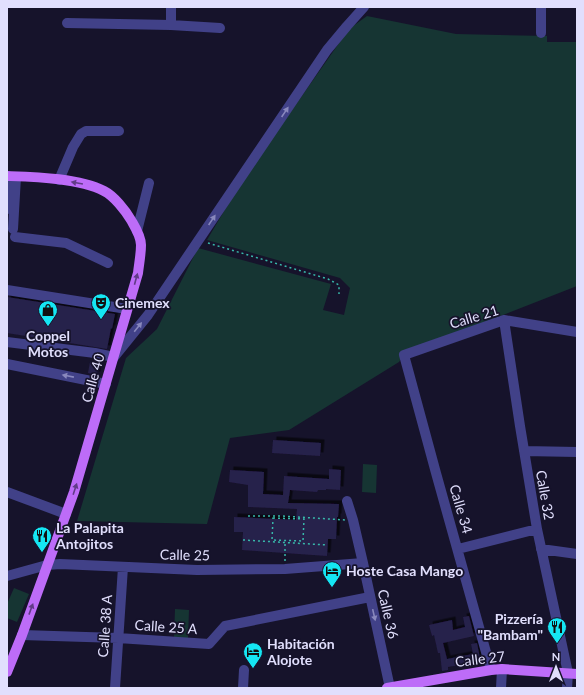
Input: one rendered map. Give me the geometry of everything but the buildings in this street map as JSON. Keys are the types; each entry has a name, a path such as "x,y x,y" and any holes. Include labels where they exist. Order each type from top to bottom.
{"main road":[{"name":"Calle 40","path":"7,672 74,492 138,272 142,244 129,216 119,204 104,191 86,184 10,176"},
{"name":"Calle 27","path":"389,688 502,669 572,673"}],"street":[{"path":"171,25 172,7"},
{"path":"7,342 95,353 114,357 148,315 327,50 364,7"},
{"path":"541,7 541,33"},
{"path":"67,23 171,25 220,28"},
{"path":"59,180 80,134 86,131 119,131"},
{"path":"7,209 10,176"},
{"path":"10,176 11,233 66,243 108,263"},
{"path":"137,231 149,183"},
{"path":"7,290 127,309"},
{"name":"Calle 21","path":"404,354 504,320 577,332"},
{"name":"Calle 32","path":"504,320 537,529 572,673"},
{"name":"Calle 34","path":"404,354 491,670"},
{"path":"7,364 106,384"},
{"path":"524,451 577,452"},
{"path":"7,492 66,514"},
{"name":"Calle 36","path":"347,501 363,563 389,688"},
{"path":"458,549 537,529"},
{"path":"541,549 577,554"},
{"name":"Calle 25","path":"7,576 47,565 60,564 197,570 285,569 363,563"},
{"name":"Calle 38 A","path":"115,688 123,567"},
{"name":"Calle 25 A","path":"22,635 118,638 209,644 225,626 370,597"},
{"path":"501,688 502,669"},
{"path":"243,688 244,670"},
{"path":"567,688 572,673"}],"path":[{"path":"198,240 328,279 339,284 339,294"},
{"path":"248,516 282,516 353,520"},
{"path":"243,540 285,541 303,541 304,519 273,518 272,540 285,541 327,545"},
{"path":"285,541 285,569"}],"green space":[{"path":"367,16 456,34 547,36 547,42 577,42 577,286 404,354 399,362 289,430 230,438 207,524 77,521 126,358 157,329 198,248 331,284 323,310 344,315 350,288 340,278 207,240 240,184 349,29"},
{"path":"363,464 377,465 376,493 362,492"},
{"path":"14,588 29,594 17,622 7,618 7,604"},
{"path":"175,609 189,610 188,638 174,638"}],"place":[{"name":"Cinemex","path":"101,320"},
{"name":"Coppel Motos","path":"48,327"},
{"name":"La Palapita Antojitos","path":"42,553"},
{"name":"Hoste Casa Mango","path":"332,588"},
{"name":"Pizzería \"Bambam\"","path":"557,644"},
{"name":"Habitación Alojote","path":"253,669"}]}
